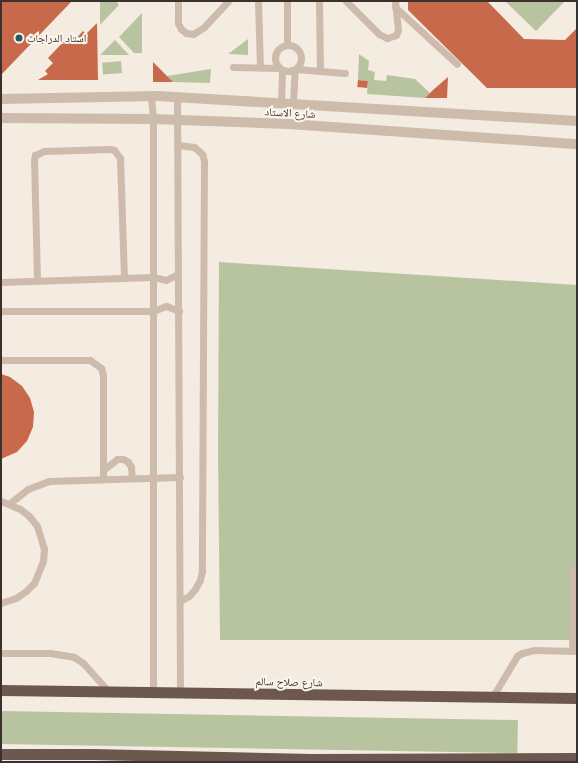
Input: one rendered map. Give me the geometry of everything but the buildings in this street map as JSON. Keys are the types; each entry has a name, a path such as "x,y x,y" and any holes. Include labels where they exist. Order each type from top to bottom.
{"highway":[{"name":"شارع صلاح سالم","path":"1,690 577,698"},
{"path":"1,754 92,754 312,759 557,760 577,758"},
{"path":"299,762 312,759"}],"street":[{"name":"شارع الاستاد","path":"1,99 151,96 281,102 577,121"},
{"name":"شارع الاستاد","path":"1,118 153,119 290,124 577,144"}],"lane":[{"path":"178,1 178,23 180,29 186,33 193,34 204,27 228,1"},
{"path":"258,1 260,67"},
{"path":"287,1 288,45"},
{"path":"319,1 320,71"},
{"path":"346,1 379,34 387,38 396,35 398,26 395,4"},
{"path":"395,4 457,64"},
{"path":"281,102 281,69 276,64 276,54 282,46 288,45 297,48 302,56 302,61 296,69 293,103"},
{"path":"233,67 260,67 287,71 296,69 345,73"},
{"path":"151,96 153,119 153,692"},
{"path":"177,97 180,692"},
{"path":"178,145 194,147 202,154 204,161 202,571 200,580 195,589 189,596 180,601"},
{"path":"37,280 34,160 39,152 64,150 110,149 114,150 120,158 124,278"},
{"path":"1,282 153,277 166,280 178,274"},
{"path":"1,311 153,311 166,306 179,311"},
{"path":"1,360 90,360 100,368 103,374 103,479"},
{"path":"103,470 118,459 123,459 128,462 131,467 132,478"},
{"path":"10,503 28,489 49,481 180,477"},
{"path":"1,501 10,503 25,512 37,526 42,543 43,561 34,582 26,592 16,598 1,603"},
{"path":"493,696 518,656 522,653 534,650 575,651 574,569"},
{"path":"1,653 50,653 74,657 83,663 108,691"}],"green space":[{"path":"100,1 116,1 119,5 100,25"},
{"path":"505,1 565,1 536,31"},
{"path":"142,13 142,53 134,53 119,37"},
{"path":"248,39 248,55 228,54"},
{"path":"115,40 129,55 100,55"},
{"path":"359,54 369,61 368,70 375,72 374,80 386,81 387,75 415,79 430,93 425,98 367,94 368,81 358,80"},
{"path":"121,61 122,73 103,75 102,63"},
{"path":"211,69 210,83 173,82 167,76"},
{"path":"219,262 577,285 577,640 220,640 218,452"},
{"path":"1,711 518,720 517,753 1,744"}],"place":[{"name":"استاد الدراجات","path":"19,38"}]}
